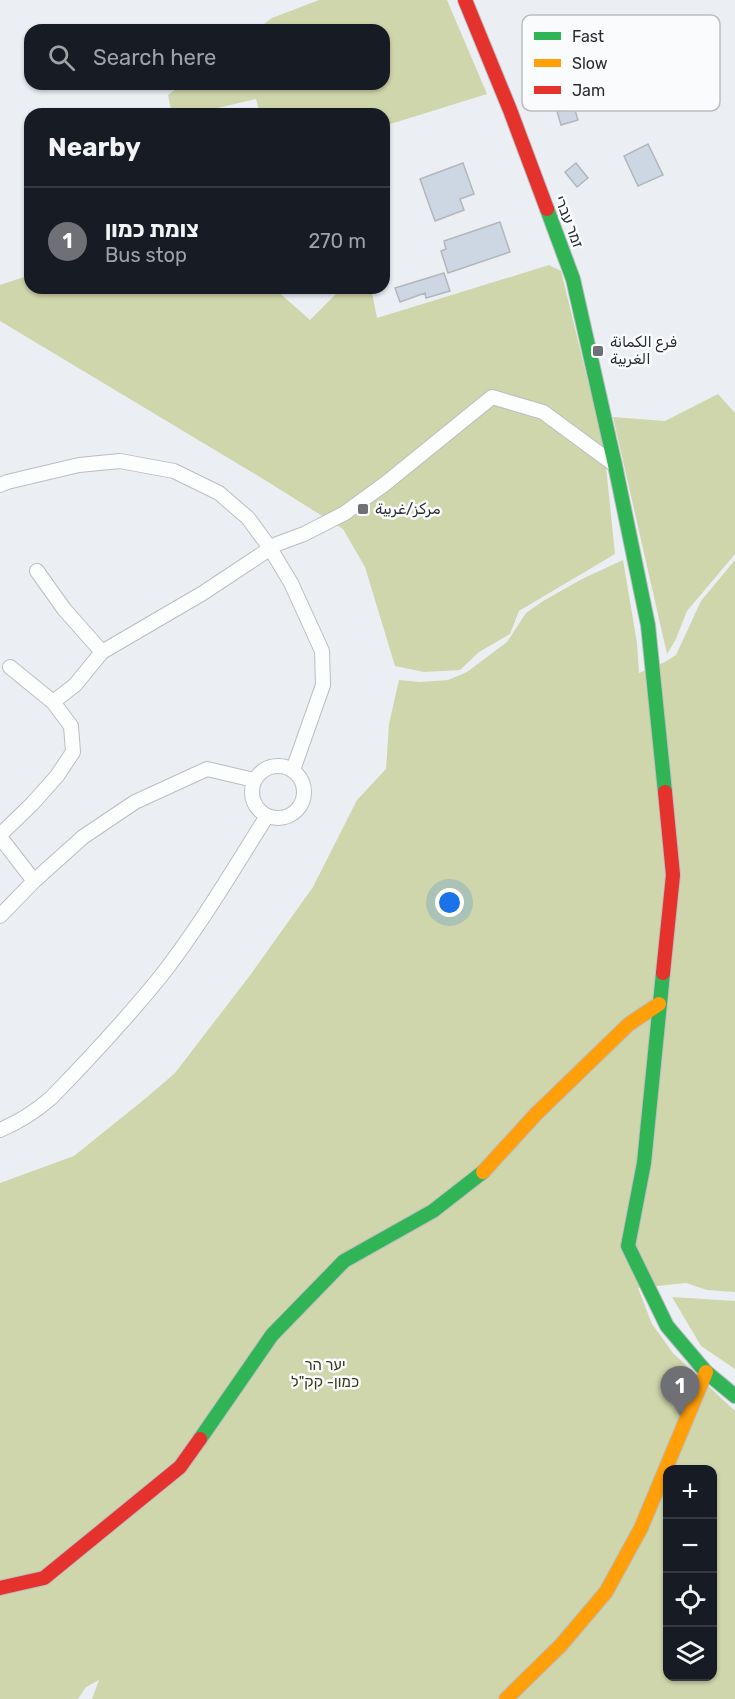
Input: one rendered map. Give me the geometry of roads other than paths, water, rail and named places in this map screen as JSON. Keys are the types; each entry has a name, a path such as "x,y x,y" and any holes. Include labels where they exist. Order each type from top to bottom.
{"street":[{"name":"זמר עברי","path":"465,0 510,110 573,279 648,626 673,875 644,1163 628,1246 667,1326 706,1372 735,1396"},
{"path":"53,702 75,686 102,652 203,593 276,544 304,534 345,513 386,483 492,397 543,412 615,465"},
{"path":"0,485 79,465 120,461 174,471 219,493 248,518 291,583 322,651 323,685 292,770"},
{"path":"37,571 64,609 102,652"},
{"path":"10,667 53,702 71,726 73,752 57,776 0,836 34,881"},
{"path":"275,765 292,770 303,783 305,792 303,801 299,808 285,818 276,819 267,816 255,805 252,797 254,780 267,768 275,765"},
{"path":"0,916 34,881 83,837 135,802 207,769 254,780"},
{"path":"0,1130 29,1115 51,1098 144,996 213,902 267,816"},
{"path":"0,1588 44,1578 180,1467 272,1335 344,1261 432,1211 488,1168 536,1114 629,1024 660,1004"},
{"path":"506,1699 561,1645 606,1592 641,1528 706,1372"}],"place":[{"name":"فرع الكمانة الغربية","path":"598,351"},
{"name":"مركز/غربية","path":"363,509"},
{"name":"צומת כמון","path":"680,1416"}],"park label":[{"name":"יער הר כמון- קק\"ל","path":"325,1374"}]}
